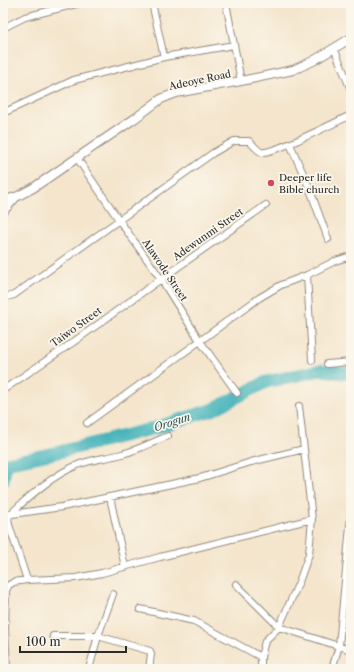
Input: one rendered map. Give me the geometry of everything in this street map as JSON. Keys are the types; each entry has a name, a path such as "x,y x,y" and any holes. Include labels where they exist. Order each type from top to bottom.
{"street":[{"path":"3,28 25,17 80,3"},
{"path":"152,3 164,57"},
{"path":"226,3 241,81"},
{"name":"Adeoye Road","path":"3,201 18,196 48,178 161,99 176,93 293,70 313,61 351,38"},
{"path":"3,113 74,80 164,57 234,45"},
{"path":"334,48 351,90"},
{"path":"3,298 14,295 213,153 234,141 249,142 262,152 290,144 351,115"},
{"path":"290,144 309,186 328,239"},
{"name":"Alawode Street","path":"77,158 160,279 200,341 237,393"},
{"path":"3,213 18,196"},
{"name":"Adewunmi Street","path":"160,279 266,205"},
{"path":"87,423 259,298 281,285 335,261 351,256"},
{"path":"307,274 312,360"},
{"name":"Taiwo Street","path":"3,390 72,343 160,279"},
{"path":"327,364 351,362"},
{"path":"261,669 261,657 265,640 279,627 299,582 309,554 312,519 298,406"},
{"path":"8,516 50,480 81,463 124,454 168,436"},
{"path":"8,516 12,514 62,507 200,478 251,462 304,449"},
{"path":"110,497 126,567"},
{"path":"332,669 339,646 349,564 351,514"},
{"path":"8,516 9,525 27,580"},
{"path":"7,669 5,628 6,590 9,585 14,582 76,578 102,573 312,519"},
{"path":"236,584 279,627 351,650"},
{"path":"89,669 98,636 113,594"},
{"path":"140,609 194,621 261,657"},
{"path":"53,636 98,636 150,651 149,669"}],"waterway":[{"name":"Orogun","path":"3,481 6,463 55,453 155,428 214,409 266,382 321,370 351,374"}],"place":[{"name":"Deeper life Bible church","path":"271,183"}]}
